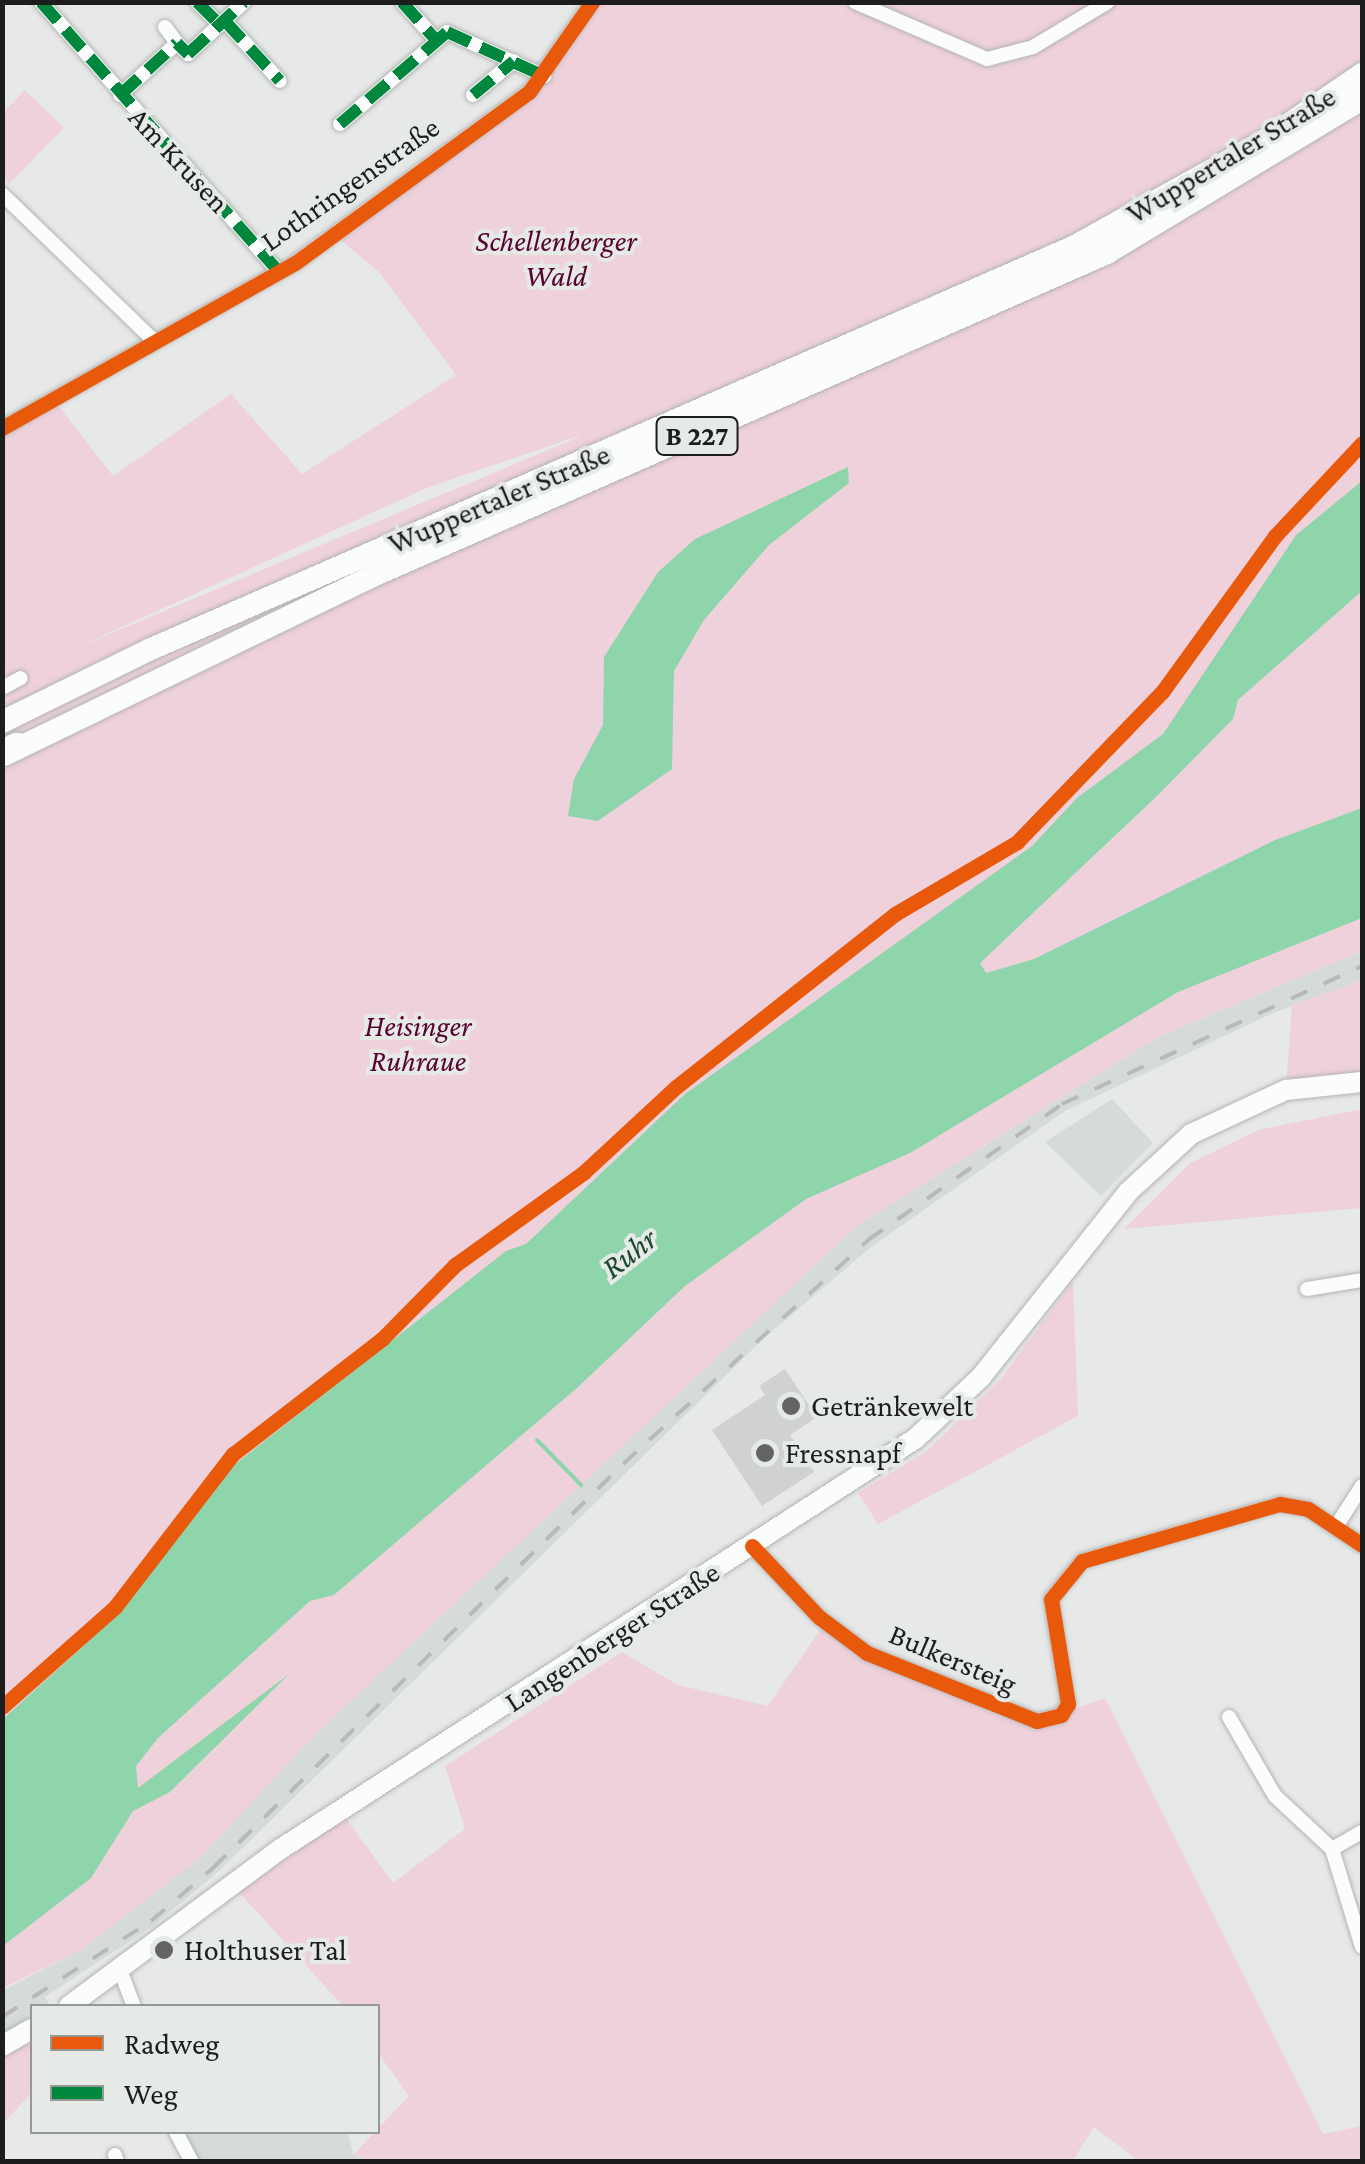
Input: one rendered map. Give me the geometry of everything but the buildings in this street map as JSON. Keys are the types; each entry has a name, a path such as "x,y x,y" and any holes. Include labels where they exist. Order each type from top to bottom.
{"main road":[{"name":"Wuppertaler Straße","path":"6,744 151,648 1055,255 1200,179 1362,74"},
{"name":"Wuppertaler Straße","path":"6,744 376,574 1057,278 1222,191 1362,100"},
{"name":"Langenberger Straße","path":"72,2004 282,1848 915,1439 981,1377 1158,1159 1191,1134 1286,1090 1362,1082"},
{"path":"2,2046 30,2030"}],"street":[{"name":"Am Krusen","path":"41,2 278,271"},
{"path":"197,2 280,81"},
{"name":"Am Krusen","path":"120,96 177,43 188,54 244,2"},
{"path":"402,2 437,41 447,32 544,76"},
{"path":"855,2 987,59 1033,47 1108,2"},
{"name":"Lothringenstraße","path":"2,428 278,271 544,76 589,3"},
{"path":"164,28 177,43"},
{"name":"Lothringenstraße","path":"340,124 437,41"},
{"path":"473,95 514,62"},
{"path":"2,194 154,342"},
{"path":"2,688 21,678"},
{"path":"1307,1290 1362,1280"},
{"path":"1335,1528 1362,1486"},
{"name":"Bulkersteig","path":"752,1546 819,1616 867,1652 1038,1722 1061,1716 1068,1704 1051,1600 1082,1560 1280,1504 1308,1509 1362,1544"},
{"path":"1230,1717 1275,1796 1332,1849 1362,1948"},
{"path":"1332,1849 1362,1832"},
{"path":"120,1970 133,2004"},
{"path":"177,2134 192,2162"}],"shaded area":[{"path":"1362,951 1362,980 1271,1014 1065,1111 871,1247 762,1340 219,1871 153,1926 45,1997 49,2004 30,2004 30,2027 3,2042 3,1990 80,1951 200,1858 315,1735 858,1225 1158,1037"},
{"path":"1112,1099 1153,1143 1101,1196 1045,1142"},
{"path":"175,2134 348,2134 353,2154 366,2161 193,2161"}],"green space":[{"name":"Heisinger Ruhraue","path":"593,3 1362,3 1362,951 1158,1037 858,1225 315,1735 200,1858 80,1951 3,1988 2,684 32,669 3,682 3,433 54,400 113,476 231,394 302,474 456,375 379,272 336,236 530,94","holes":["579,437 76,648 429,487"]},
{"path":"25,90 64,128 9,184 3,177 3,113"},
{"path":"1362,980 1362,1077 1286,1088 1292,1005"},
{"path":"1362,1109 1362,1208 1124,1229 1189,1164 1258,1130"},
{"path":"1073,1281 1078,1416 878,1524 858,1493 927,1451 1000,1380"},
{"path":"822,1627 863,1656 1002,1717 1031,1724 1105,1698 1323,2134 1362,2126 1362,2161 1139,2161 1094,2127 1072,2162 367,2161 354,2154 373,2134 380,2134 380,2127 409,2096 380,2056 380,2004 341,2004 239,1892 346,1818 393,1883 465,1829 445,1766 622,1652 678,1685 768,1706"},
{"path":"30,2033 30,2095 3,2123 2,2048"}],"water":[{"path":"848,467 849,483 769,545 704,620 674,671 672,769 598,821 568,816 574,779 603,725 604,657 658,572 695,539"},
{"name":"Ruhr","path":"1362,481 1362,591 1238,700 1233,719 980,963 986,973 1034,959 1275,840 1362,808 1362,918 1178,992 910,1153 806,1199 685,1286 577,1388 334,1595 310,1601 158,1738 136,1766 138,1788 289,1674 170,1792 133,1811 91,1878 3,1946 3,1719 120,1613 229,1469 506,1251 526,1244 685,1094 1032,846 1077,798 1163,734 1296,535"}],"waterway":[{"path":"537,1440 581,1485"}],"railway":[{"path":"2,2017 151,1921 213,1868 623,1464 868,1240 1062,1104 1362,966"}],"marked path":[{"path":"41,2 278,271"},
{"path":"197,2 220,25"},
{"path":"120,95 177,43 188,54 244,2"},
{"path":"402,2 437,41 447,32 544,76"},
{"path":"225,21 280,81"},
{"path":"340,124 437,41"},
{"path":"473,95 514,61"}],"cycle path":[{"path":"2,428 295,263 529,92 592,2"},
{"path":"2,1707 115,1607 233,1454 382,1339 455,1265 583,1173 676,1087 895,914 1017,842 1162,692 1275,536 1362,443"},
{"path":"752,1546 819,1617 867,1653 1037,1721 1061,1715 1068,1704 1051,1599 1082,1561 1280,1504 1308,1509 1362,1545"}],"place":[{"name":"Getränkewelt","path":"791,1406"},
{"name":"Fressnapf","path":"765,1453"},
{"name":"Holthuser Tal","path":"164,1950"}],"park label":[{"name":"Schellenberger Wald","path":"556,258"}]}
